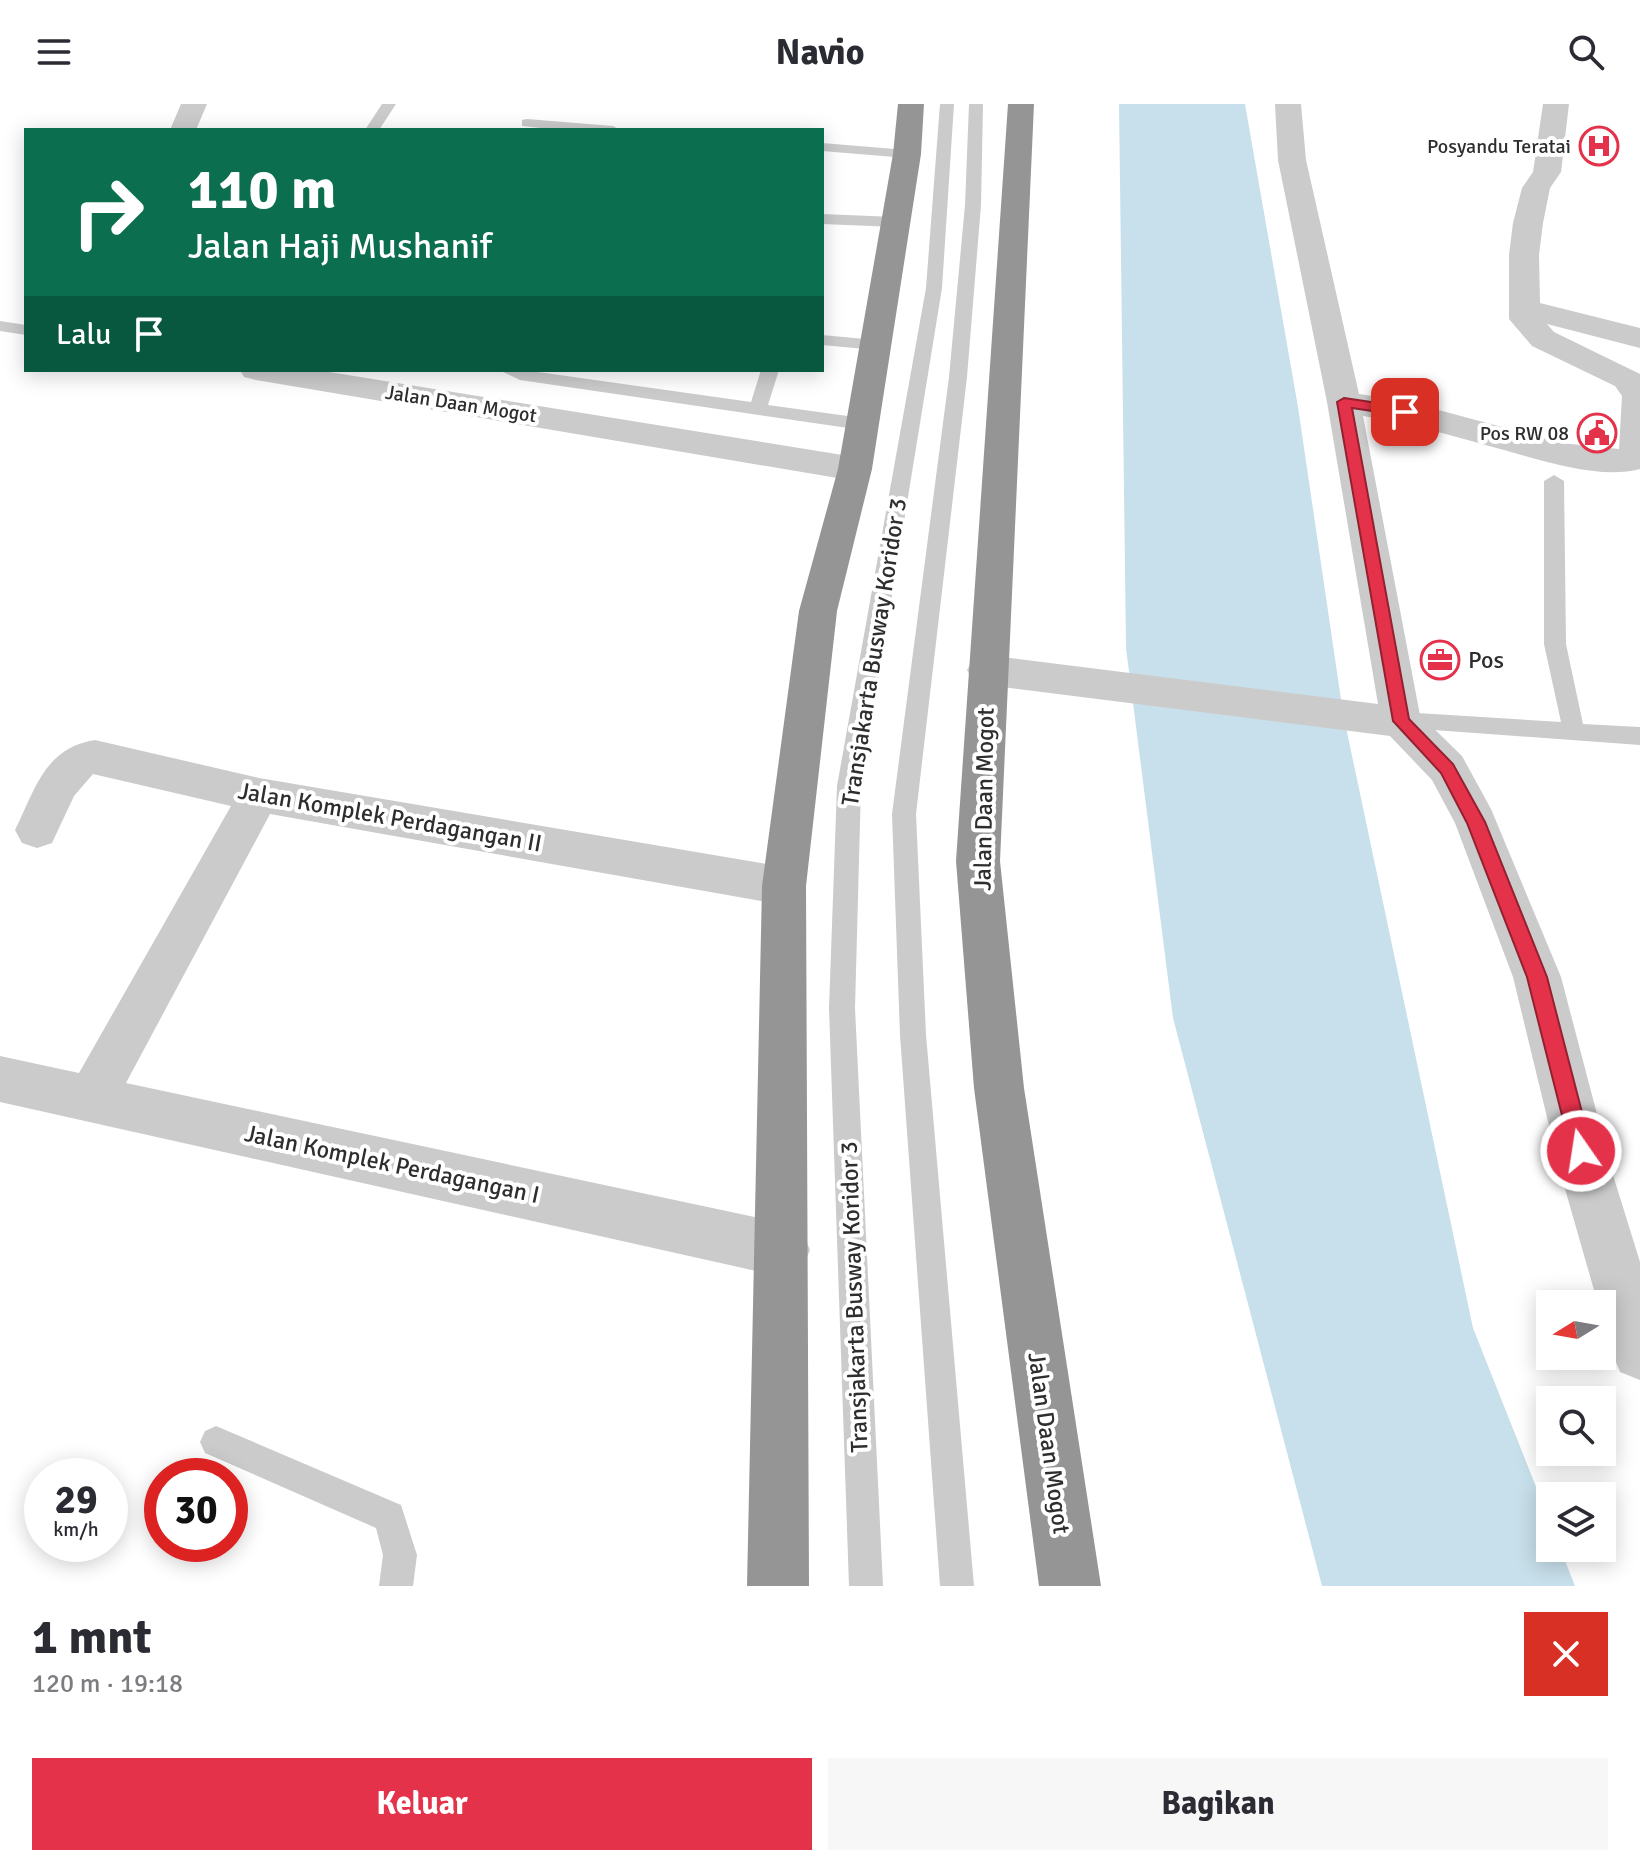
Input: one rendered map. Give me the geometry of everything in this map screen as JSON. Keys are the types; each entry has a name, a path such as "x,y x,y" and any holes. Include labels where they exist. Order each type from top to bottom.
{"highway":[{"path":"778,1586 784,886 818,611 855,469 907,154 911,104"},
{"name":"Jalan Daan Mogot","path":"1021,104 978,861 999,1088 1070,1586"}],"street":[{"path":"184,128 194,104"},
{"path":"1288,104 1292,160 1344,402 1382,720"},
{"path":"1344,402 1405,412 1561,454 1626,461 1636,458 1639,395 1635,386 1627,379 1543,339 1525,319 1524,255 1528,223 1536,188 1547,172 1556,104"},
{"path":"1525,309 1640,338"},
{"name":"Jalan Daan Mogot","path":"268,372 855,469"},
{"path":"987,670 1382,720 1447,768 1476,822 1537,977 1587,1175 1640,1352"},
{"name":"Jalan Komplek Perdagangan II","path":"37,830 71,765 87,756 259,795 784,886"},
{"path":"91,1099 259,795"},
{"name":"Jalan Komplek Perdagangan I","path":"0,1079 783,1250"}],"lane":[{"path":"373,128 389,104"},
{"name":"Transjakarta Busway Koridor 3","path":"866,1586 842,1008 849,786 934,288 947,104"},
{"name":"Transjakarta Busway Koridor 3","path":"957,1586 913,1035 904,814 958,377 973,205 976,104"},
{"path":"527,123 588,128"},
{"path":"824,147 907,154"},
{"path":"824,219 895,222"},
{"path":"0,326 24,330"},
{"path":"824,340 876,345"},
{"path":"513,372 862,424"},
{"path":"758,408 769,372"},
{"path":"1554,481 1555,644 1574,732"},
{"path":"1382,720 1640,736"},
{"path":"216,1442 389,1517 400,1555 396,1586"}],"water":[{"path":"1119,104 1245,104 1298,407 1343,713 1473,1328 1536,1487 1536,1562 1566,1562 1575,1586 1322,1586 1173,1018 1126,648"}],"place":[{"name":"Posyandu Teratai","path":"1599,146"},
{"name":"Pos RW 08","path":"1597,433"},
{"name":"Pos","path":"1440,660"}],"route":[{"path":"1405,412 1344,402 1401,721 1447,768 1476,822 1537,977 1581,1151"}]}
